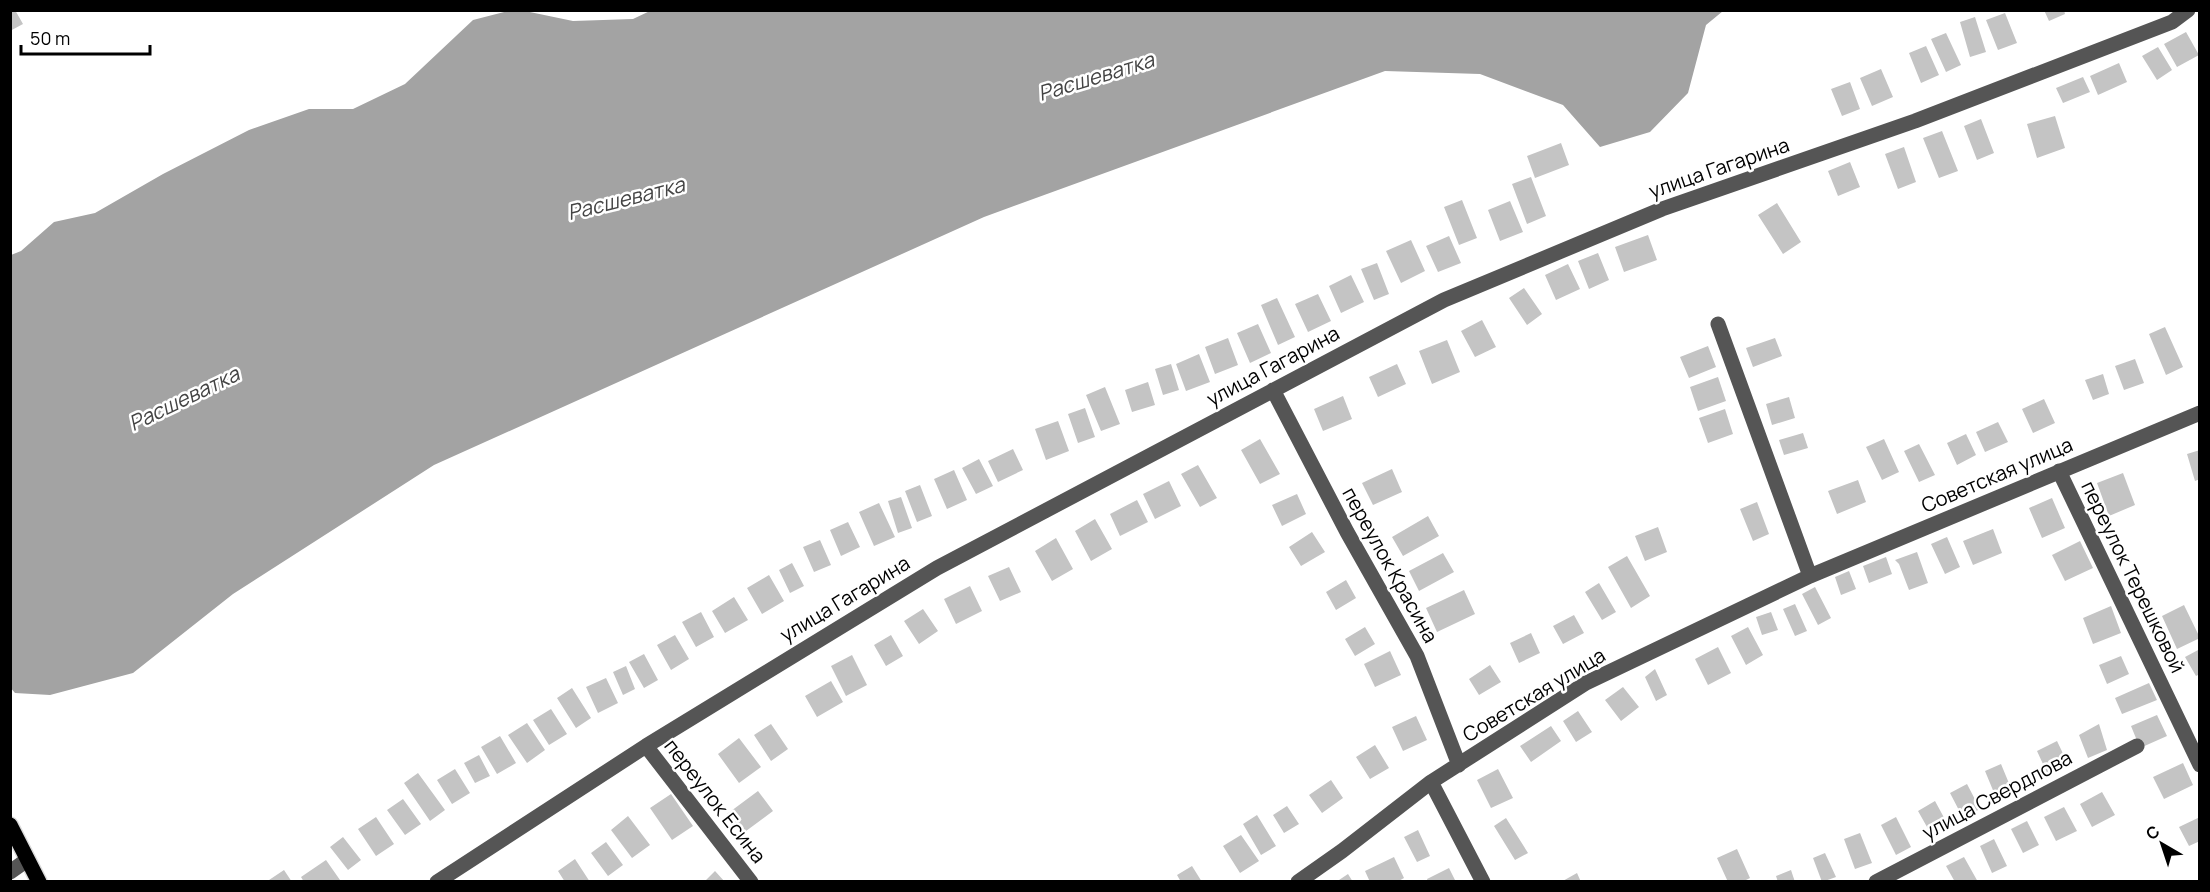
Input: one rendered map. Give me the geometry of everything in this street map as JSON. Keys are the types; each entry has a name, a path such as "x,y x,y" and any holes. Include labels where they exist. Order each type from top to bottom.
{"main road":[{"path":"10,825 39,882"}],"street":[{"name":"улица Гагарина","path":"437,882 646,746 937,568 1444,300 1651,214 1915,121 2172,22 2188,10"},
{"path":"1718,324 1810,576"},
{"name":"переулок Красина","path":"1274,390 1347,532 1417,656 1459,765"},
{"name":"Советская улица","path":"1298,882 1431,782 1586,683 1810,576 2199,414"},
{"name":"переулок Терешковой","path":"2059,471 2199,765"},
{"name":"переулок Есина","path":"646,746 751,882"},
{"name":"улица Свердлова","path":"1876,882 2137,746"},
{"path":"1431,782 1483,882"},
{"path":"10,872 27,860"}],"water":[{"name":"Расшеватка","path":"652,10 1723,11 1706,25 1688,93 1650,132 1600,147 1563,105 1480,74 1385,71 984,217 434,465 233,594 133,673 50,695 15,693 10,687 11,255 21,251 54,222 95,213 163,174 249,130 309,109 353,109 405,84 473,20 508,11 525,11 573,21 633,19"}],"building":[{"path":"10,10 15,10 23,24 10,31"},
{"path":"2044,10 2064,10 2065,14 2049,21"},
{"path":"2005,13 2017,43 1998,50 1986,20"},
{"path":"1975,17 1986,52 1970,57 1960,22"},
{"path":"2186,32 2199,55 2177,67 2164,44"},
{"path":"1946,33 1961,65 1946,72 1931,39"},
{"path":"1926,46 1939,75 1921,83 1909,53"},
{"path":"2158,47 2172,70 2157,80 2142,56"},
{"path":"2119,63 2127,82 2098,95 2090,76"},
{"path":"1881,69 1893,97 1872,106 1860,78"},
{"path":"2083,77 2090,92 2063,103 2056,88"},
{"path":"1850,82 1860,109 1842,116 1831,89"},
{"path":"2055,116 2065,148 2037,158 2027,124"},
{"path":"1981,119 1994,153 1977,160 1964,126"},
{"path":"1942,131 1958,171 1939,178 1923,138"},
{"path":"1561,143 1569,165 1535,178 1527,156"},
{"path":"1904,147 1916,182 1898,189 1885,154"},
{"path":"1850,162 1860,187 1838,196 1828,171"},
{"path":"1531,177 1546,216 1527,224 1512,184"},
{"path":"1462,200 1477,238 1459,245 1444,207"},
{"path":"1510,201 1523,232 1500,241 1488,210"},
{"path":"1777,203 1801,242 1783,254 1758,215"},
{"path":"1648,235 1657,260 1624,272 1615,247"},
{"path":"1449,236 1461,263 1438,272 1426,246"},
{"path":"1411,240 1425,271 1401,283 1386,251"},
{"path":"1598,253 1609,280 1589,289 1578,261"},
{"path":"1377,263 1389,294 1374,300 1361,269"},
{"path":"1568,264 1580,289 1556,300 1545,275"},
{"path":"1351,275 1364,302 1341,313 1329,286"},
{"path":"1524,288 1542,314 1527,325 1509,298"},
{"path":"1318,294 1331,321 1308,332 1295,304"},
{"path":"1277,298 1295,337 1278,345 1261,305"},
{"path":"1482,320 1496,347 1475,357 1461,331"},
{"path":"1258,324 1271,353 1250,363 1237,333"},
{"path":"2165,327 2183,367 2166,375 2149,334"},
{"path":"1228,338 1238,365 1215,374 1205,347"},
{"path":"1775,338 1782,356 1753,367 1746,348"},
{"path":"1447,340 1460,372 1432,384 1419,351"},
{"path":"1708,346 1716,367 1689,378 1680,357"},
{"path":"1199,354 1210,382 1186,391 1176,364"},
{"path":"2135,359 2144,383 2124,390 2115,366"},
{"path":"1171,364 1179,390 1163,395 1155,369"},
{"path":"1397,364 1406,384 1378,397 1369,377"},
{"path":"2103,374 2109,394 2093,400 2085,380"},
{"path":"1718,377 1726,401 1698,411 1690,387"},
{"path":"1148,382 1155,405 1132,412 1125,390"},
{"path":"1105,387 1120,424 1101,431 1086,395"},
{"path":"1343,396 1352,419 1323,431 1314,409"},
{"path":"1789,397 1795,418 1772,425 1766,404"},
{"path":"2044,399 2055,423 2033,433 2022,409"},
{"path":"1085,408 1095,437 1078,443 1068,414"},
{"path":"1725,409 1733,434 1708,443 1699,418"},
{"path":"1058,421 1069,451 1046,460 1035,429"},
{"path":"1998,422 2008,442 1985,452 1976,432"},
{"path":"1803,433 1808,448 1784,455 1779,440"},
{"path":"1966,434 1976,455 1957,465 1947,443"},
{"path":"1260,439 1280,474 1260,484 1241,450"},
{"path":"1884,439 1899,472 1882,480 1866,447"},
{"path":"1919,444 1935,475 1919,482 1904,451"},
{"path":"1013,449 1023,470 998,482 988,461"},
{"path":"2200,450 2200,479 2195,481 2187,454"},
{"path":"979,459 993,486 976,494 962,468"},
{"path":"1198,465 1217,498 1200,507 1181,474"},
{"path":"1392,469 1402,492 1373,505 1362,483"},
{"path":"954,470 967,500 947,509 934,479"},
{"path":"2123,473 2135,505 2109,516 2097,483"},
{"path":"1858,480 1866,502 1837,514 1828,491"},
{"path":"1169,481 1181,506 1155,519 1143,494"},
{"path":"920,485 932,516 917,522 905,491"},
{"path":"1297,494 1306,514 1282,526 1272,505"},
{"path":"901,497 912,528 898,533 888,501"},
{"path":"2052,498 2065,528 2042,538 2029,508"},
{"path":"1137,500 1148,522 1120,536 1110,514"},
{"path":"1757,502 1769,534 1753,541 1740,509"},
{"path":"879,503 895,537 874,546 859,512"},
{"path":"1428,516 1439,536 1403,556 1392,537"},
{"path":"1095,519 1112,549 1091,561 1075,531"},
{"path":"848,522 860,547 841,556 830,530"},
{"path":"1658,527 1667,552 1645,561 1635,536"},
{"path":"1993,529 2002,553 1973,565 1963,541"},
{"path":"1312,532 1325,552 1301,566 1289,547"},
{"path":"1947,537 1960,567 1945,574 1931,544"},
{"path":"1056,538 1073,569 1052,581 1035,551"},
{"path":"820,540 831,565 814,572 803,547"},
{"path":"2080,541 2093,568 2065,581 2052,555"},
{"path":"1917,552 1928,583 1909,590 1899,564 1895,560"},
{"path":"1443,553 1454,572 1419,591 1409,571"},
{"path":"1627,556 1650,596 1631,608 1608,567"},
{"path":"1886,557 1892,574 1869,583 1863,566"},
{"path":"792,563 804,586 790,593 779,570"},
{"path":"1009,567 1021,592 1000,601 988,576"},
{"path":"1849,571 1856,589 1841,595 1835,577"},
{"path":"769,575 784,601 762,614 747,588"},
{"path":"1346,580 1356,598 1336,610 1326,592"},
{"path":"1599,583 1616,612 1602,620 1585,592"},
{"path":"970,586 982,611 956,624 944,599"},
{"path":"1815,587 1831,618 1818,625 1802,594"},
{"path":"1464,590 1475,614 1437,632 1426,608"},
{"path":"734,597 748,620 725,633 712,611"},
{"path":"1795,604 1807,631 1795,636 1783,609"},
{"path":"2184,605 2200,638 2177,649 2162,616"},
{"path":"2111,606 2121,633 2093,644 2083,618"},
{"path":"923,609 938,631 919,644 904,621"},
{"path":"701,612 714,637 696,647 682,622"},
{"path":"1771,612 1778,630 1762,635 1756,617"},
{"path":"1574,615 1584,633 1563,644 1553,626"},
{"path":"1365,627 1375,644 1355,656 1345,639"},
{"path":"1748,627 1763,655 1746,665 1731,636"},
{"path":"1531,633 1540,653 1519,663 1510,643"},
{"path":"675,635 689,659 671,670 657,645"},
{"path":"891,635 903,656 886,666 874,645"},
{"path":"1718,647 1731,673 1708,685 1695,659"},
{"path":"2200,649 2200,674 2196,676 2185,657"},
{"path":"1390,651 1401,675 1375,687 1364,664"},
{"path":"644,654 658,680 644,688 629,662"},
{"path":"852,655 867,685 846,696 831,666"},
{"path":"2121,656 2129,674 2107,684 2099,665"},
{"path":"1490,665 1501,682 1479,695 1469,679"},
{"path":"626,666 635,689 623,695 613,672"},
{"path":"1655,669 1667,695 1656,701 1645,677"},
{"path":"606,678 618,703 598,713 586,687"},
{"path":"831,681 843,702 817,717 805,696"},
{"path":"2149,683 2157,700 2122,714 2115,698"},
{"path":"1623,687 1639,707 1621,721 1605,700"},
{"path":"572,688 591,718 576,728 557,698"},
{"path":"551,709 567,734 549,745 533,720"},
{"path":"1578,711 1592,732 1576,742 1563,721"},
{"path":"2157,715 2167,736 2140,748 2131,726"},
{"path":"1416,716 1427,740 1403,751 1392,727"},
{"path":"527,723 545,750 527,763 508,735"},
{"path":"771,724 788,749 771,761 754,735"},
{"path":"2099,724 2107,750 2088,758 2079,735"},
{"path":"1551,726 1561,741 1531,762 1520,746"},
{"path":"500,736 516,763 497,774 481,747"},
{"path":"739,738 761,767 739,783 718,754"},
{"path":"2057,741 2069,766 2048,775 2037,751"},
{"path":"1375,745 1389,768 1370,779 1356,757"},
{"path":"479,755 490,776 475,783 464,763"},
{"path":"2183,763 2193,785 2164,799 2153,777"},
{"path":"2001,764 2013,793 1997,800 1985,771"},
{"path":"455,769 470,793 452,804 437,780"},
{"path":"1498,769 1513,798 1491,808 1477,780"},
{"path":"418,773 445,810 430,821 404,783"},
{"path":"1331,780 1343,798 1322,813 1309,795"},
{"path":"1967,784 1980,809 1963,818 1950,793"},
{"path":"758,791 773,811 742,834 727,814"},
{"path":"2102,792 2115,815 2092,827 2080,804"},
{"path":"671,794 693,826 672,840 650,808"},
{"path":"403,799 421,824 405,835 387,810"},
{"path":"1935,801 1948,825 1931,834 1918,811"},
{"path":"1287,806 1299,824 1284,833 1273,815"},
{"path":"2064,807 2077,831 2056,841 2044,817"},
{"path":"1257,815 1276,846 1261,855 1243,824"},
{"path":"628,816 650,845 632,858 611,830"},
{"path":"376,817 394,844 376,856 358,829"},
{"path":"1896,817 1911,847 1896,855 1881,825"},
{"path":"2200,817 2200,841 2189,846 2179,827"},
{"path":"1506,818 1528,853 1515,860 1494,826"},
{"path":"2027,821 2039,845 2023,853 2011,829"},
{"path":"1418,830 1430,856 1417,862 1404,837"},
{"path":"1860,833 1872,863 1855,869 1844,839"},
{"path":"1241,835 1259,861 1240,873 1223,846"},
{"path":"343,837 361,860 348,870 330,847"},
{"path":"1994,839 2007,866 1992,873 1980,846"},
{"path":"606,842 623,865 608,876 591,853"},
{"path":"1737,849 1750,878 1742,882 1728,882 1717,858"},
{"path":"1825,853 1836,877 1822,882 1813,858"},
{"path":"1394,857 1404,878 1397,882 1370,882 1365,871"},
{"path":"1964,857 1978,882 1955,882 1946,866"},
{"path":"575,859 590,882 565,882 558,871"},
{"path":"326,860 340,880 304,882 301,877"},
{"path":"1192,866 1202,882 1181,882 1177,875"},
{"path":"1449,868 1456,882 1428,882 1427,879"},
{"path":"284,870 292,882 270,882 269,880"},
{"path":"1791,870 1795,882 1778,882 1776,876"},
{"path":"715,871 725,882 704,882"},
{"path":"1577,873 1581,882 1561,882"},
{"path":"1348,874 1353,882 1336,882"}]}
